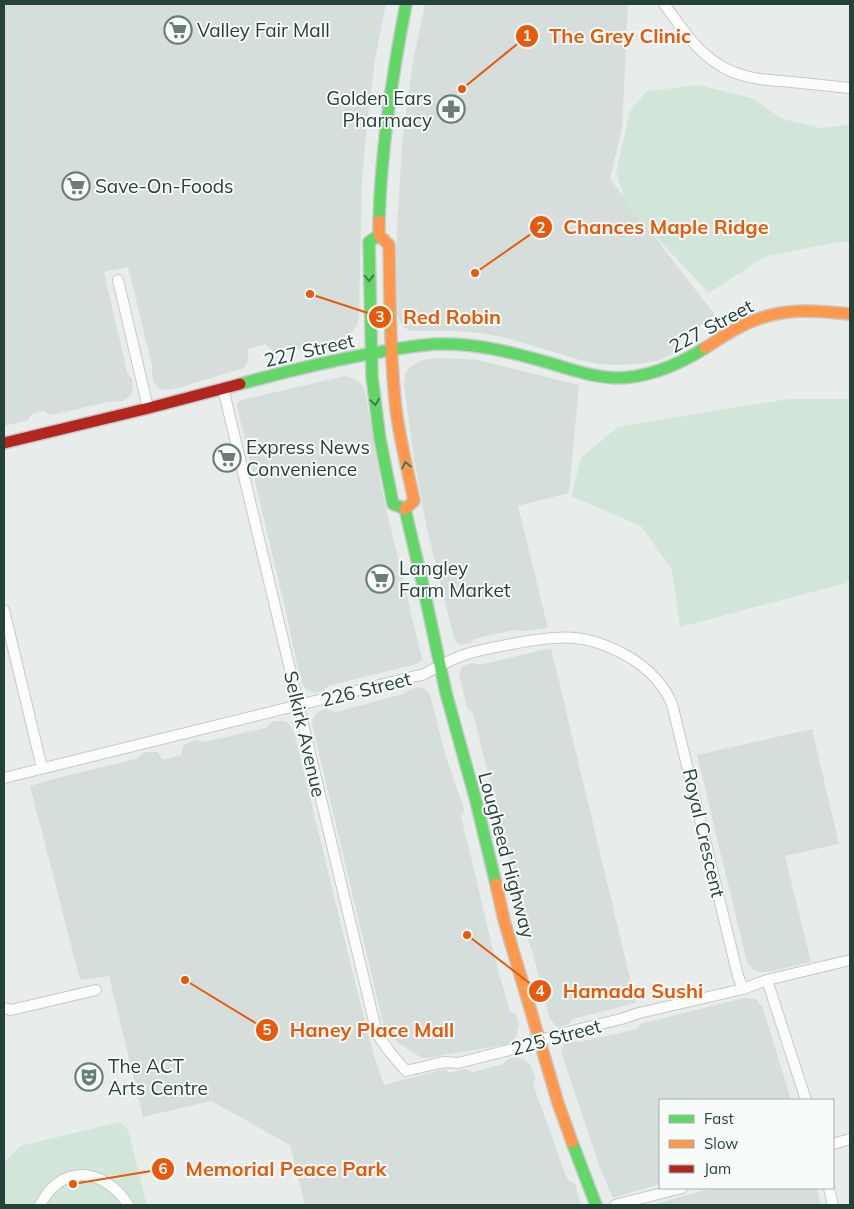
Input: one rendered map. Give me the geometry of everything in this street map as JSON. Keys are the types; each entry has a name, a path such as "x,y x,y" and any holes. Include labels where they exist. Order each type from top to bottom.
{"main road":[{"name":"Lougheed Highway","path":"405,509 414,501 401,441 394,391 390,245 379,235 380,179 386,115 392,73 406,4"},
{"name":"Lougheed Highway","path":"379,235 369,242 372,377 391,496 393,504 405,509"},
{"name":"227 Street","path":"4,442 316,365 415,346 441,344 478,346 524,356 588,375 625,378 646,375 682,362 733,330 762,317 787,311 819,311 850,314"},
{"name":"Lougheed Highway","path":"405,509 459,743 476,801 504,920 558,1103 596,1205"}],"street":[{"path":"664,4 682,29 701,50 718,64 736,74 763,79 850,88"},
{"path":"118,280 148,408"},
{"name":"Selkirk Avenue","path":"223,388 377,1034 406,1071"},
{"path":"4,610 42,768"},
{"name":"226 Street","path":"4,778 422,675 463,656 496,647 548,637 571,637 613,648 647,669 658,680"},
{"name":"Royal Crescent","path":"658,680 672,704 738,976 743,989"},
{"name":"225 Street","path":"406,1071 435,1064 458,1062 513,1049 639,1013 743,989 768,980 850,960"},
{"path":"768,980 806,1099"},
{"path":"6,1011 96,990"},
{"path":"834,1144 850,1139"},
{"path":"40,1205 55,1184 72,1176 84,1175 102,1180 122,1195 128,1205"},
{"path":"615,1205 678,1189"},
{"path":"829,1189 833,1205"}],"shaded area":[{"path":"4,4 386,4 375,60 362,179 359,318 357,325 350,334 339,339 282,353 273,351 265,344 248,349 248,360 244,368 178,388 163,390 153,382 152,365 128,267 104,272 127,372 132,379 131,395 123,401 107,402 52,415 44,411 32,414 28,420 4,426"},
{"path":"425,4 628,4 622,128 610,179 715,315 682,339 673,354 659,360 641,364 600,364 506,338 480,333 411,331 403,327 398,316 396,270 402,144 412,67"},
{"path":"439,358 483,361 579,385 569,493 518,506 548,628 509,631 474,639 472,643 461,645 455,641 427,529 414,459 404,385 405,374 413,365 423,360"},
{"path":"345,376 353,378 365,390 382,491 422,659 413,665 328,686 323,691 315,693 308,691 302,684 237,406 241,400"},
{"path":"551,648 636,1003 573,1019 569,1024 559,1027 549,1017 533,954 514,900 517,890 473,713 467,708 459,674 462,667 468,664 479,665"},
{"path":"418,687 425,689 430,695 445,754 464,809 461,816 496,962 510,1011 516,1015 519,1024 516,1037 508,1044 428,1058 422,1058 389,1036 385,1031 312,724 316,714 321,710 326,709 336,712 403,694"},
{"path":"274,721 287,722 294,732 355,982 374,1056 384,1085 445,1069 447,1069 448,1073 465,1069 473,1072 503,1064 509,1058 524,1059 531,1066 535,1078 533,1084 567,1179 575,1184 581,1205 305,1205 290,1145 211,1101 143,1117 109,976 80,980 30,786 136,759 146,752 157,752 163,760 181,755 183,747 187,743 196,740 205,742 265,728"},
{"path":"812,729 839,844 785,856 811,962 769,972 758,972 752,969 747,962 697,755"},
{"path":"743,998 756,999 763,1008 791,1099 659,1099 659,1184 613,1198 601,1171 561,1050 568,1041 579,1042 638,1029 640,1024"},
{"path":"710,1189 817,1189 821,1205 651,1205"}],"green space":[{"path":"698,85 752,98 782,119 822,128 850,124 850,242 840,242 766,256 709,293 627,206 616,172 630,111 647,91"},
{"path":"789,399 850,399 850,582 680,627 672,570 641,526 571,496 581,458 618,427"},
{"path":"120,1122 128,1129 147,1205 4,1205 4,1163 20,1146"}],"traffic: fast":[{"path":"379,221 382,166 388,112 406,4"},
{"path":"379,235 369,242 372,377 380,439 393,504 405,509"},
{"path":"240,384 340,360 430,345 452,344 493,349 533,358 572,370 616,378 652,373 684,360 705,348"},
{"path":"405,509 446,693 476,801 496,884"},
{"path":"572,1142 596,1205"}],"traffic: slow":[{"path":"379,221 379,235 389,245 391,349 394,390 402,445 414,501 405,509"},
{"path":"705,348 741,326 775,314 807,311 850,314"},
{"path":"496,884 504,920 558,1103 572,1142"}],"traffic: jam":[{"path":"4,443 240,384"}],"place":[{"name":"Valley Fair Mall","path":"178,30"},
{"name":"The Grey Clinic","path":"462,89"},
{"name":"Golden Ears Pharmacy","path":"451,109"},
{"name":"Save-On-Foods","path":"76,186"},
{"name":"Chances Maple Ridge","path":"475,273"},
{"name":"Red Robin","path":"310,294"},
{"name":"Express News Convenience","path":"227,458"},
{"name":"Langley Farm Market","path":"380,579"},
{"name":"Hamada Sushi","path":"467,935"},
{"name":"Haney Place Mall","path":"185,980"},
{"name":"The ACT Arts Centre","path":"89,1077"},
{"name":"Memorial Peace Park","path":"73,1184"}]}
